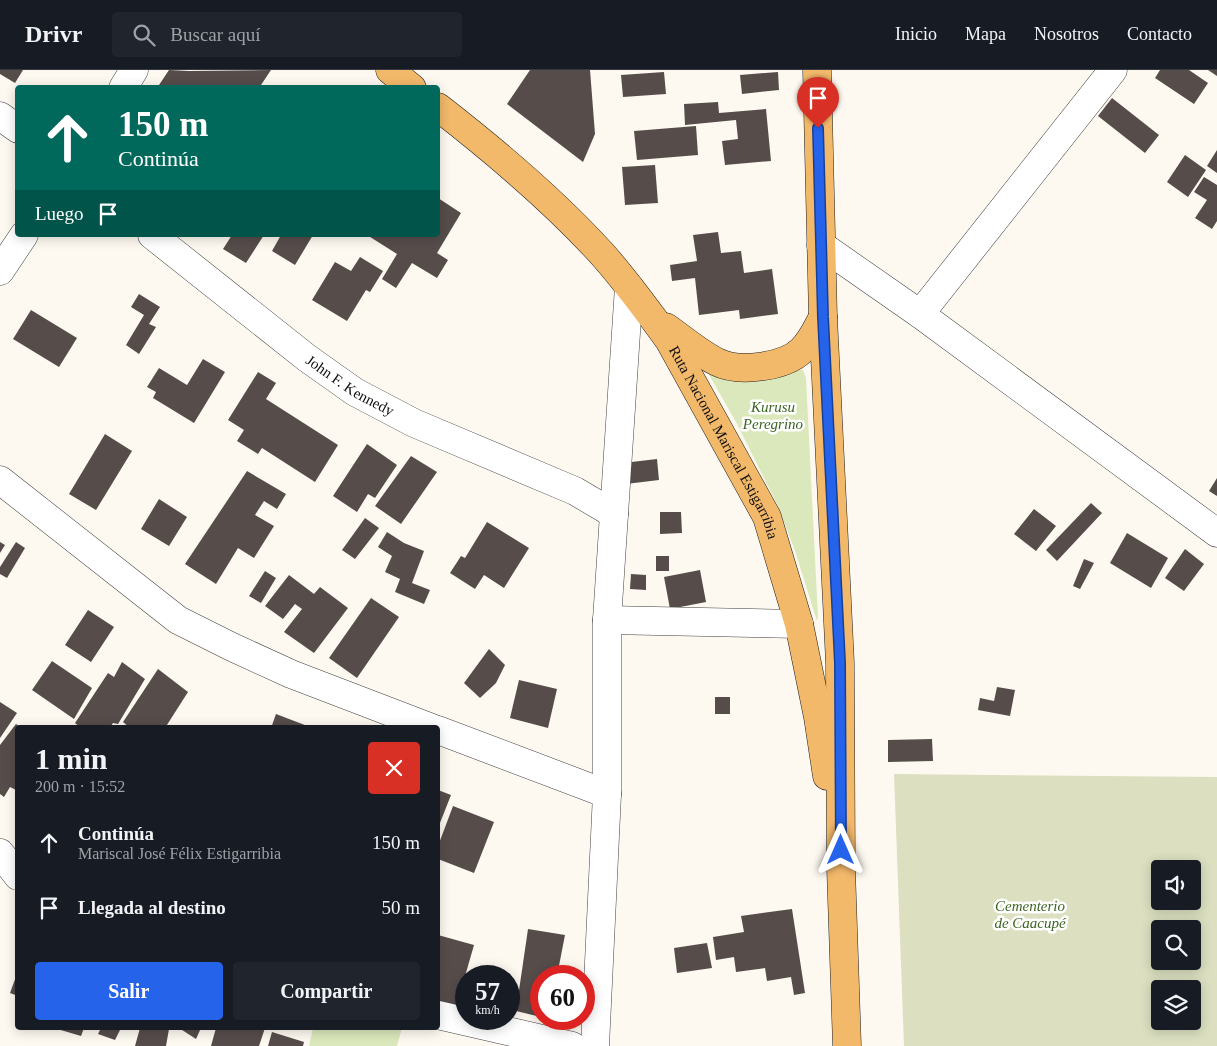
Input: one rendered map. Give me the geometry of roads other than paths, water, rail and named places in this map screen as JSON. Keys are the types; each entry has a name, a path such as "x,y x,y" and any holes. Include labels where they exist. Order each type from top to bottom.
{"main road":[{"path":"390,70 408,85"},
{"name":"Ruta Nacional Mariscal Estigarribia","path":"817,70 823,317 840,663 842,869 847,1046"},
{"name":"Ruta Nacional Mariscal Estigarribia","path":"440,109 505,162 558,210 603,256 629,287 669,340 767,517 799,624 818,717 842,869"},
{"path":"652,316 719,363 739,368 759,367 782,361 801,351 814,335 823,317"}],"street":[{"path":"124,85 134,70"},
{"path":"920,314 1113,70"},
{"path":"0,116 15,128"},
{"path":"0,270 23,237"},
{"name":"John F. Kennedy","path":"155,237 306,358 355,392 414,423 575,491 614,514"},
{"path":"821,245 920,314 1217,533"},
{"path":"595,1046 607,794 608,620 629,287"},
{"path":"0,480 178,620 291,674 424,725"},
{"path":"608,620 799,624"},
{"path":"440,731 607,794"},
{"path":"0,853 15,872"},
{"path":"440,1015 572,1046"}],"park label":[{"name":"Kurusu Peregrino","path":"773,416"},
{"name":"Cementerio de Caacupé","path":"1030,914"}]}
